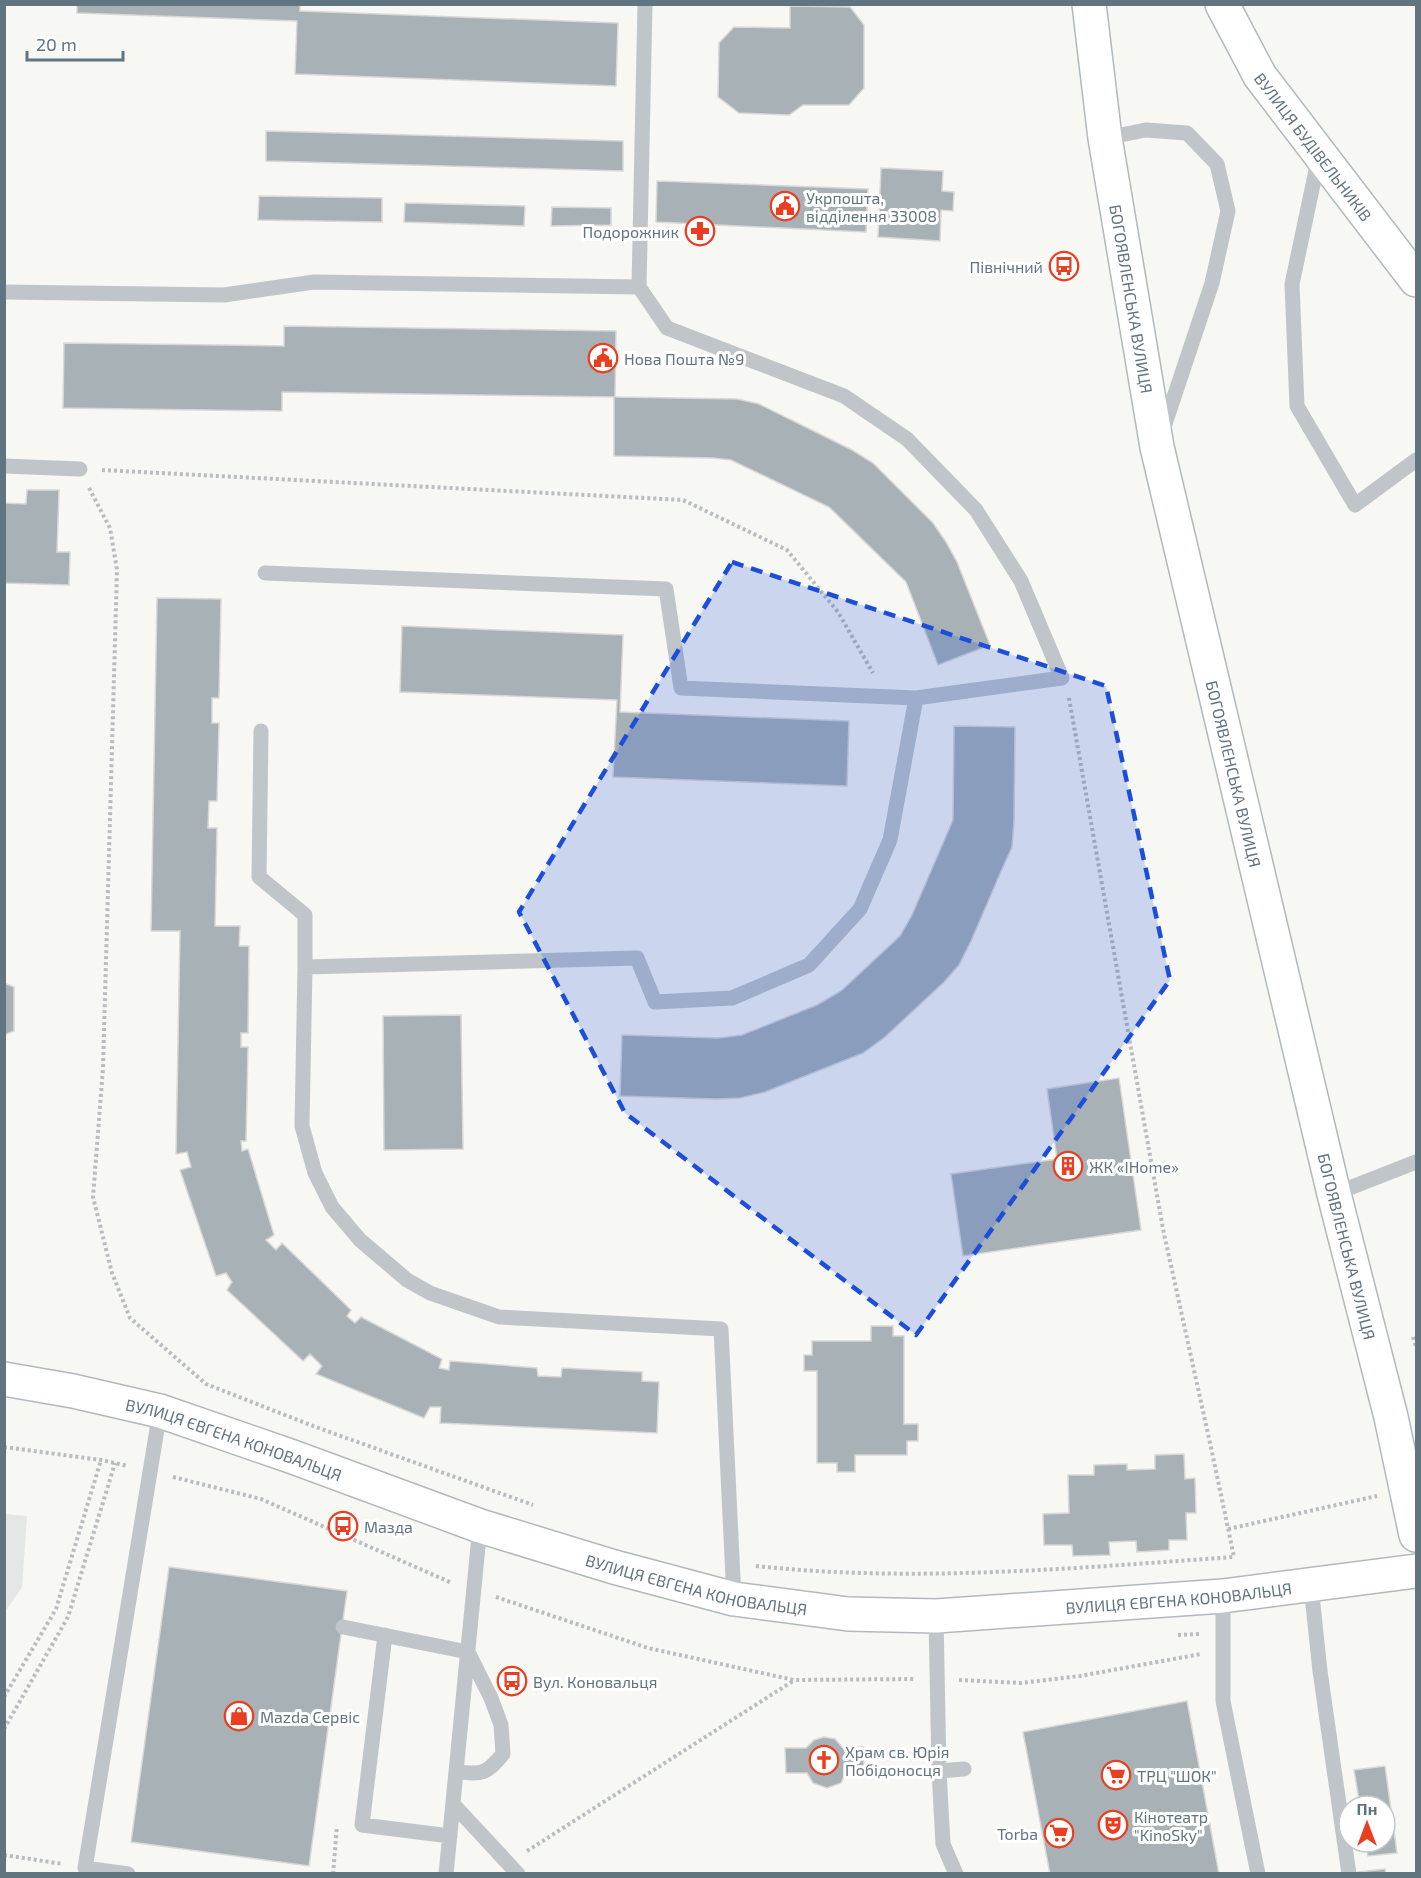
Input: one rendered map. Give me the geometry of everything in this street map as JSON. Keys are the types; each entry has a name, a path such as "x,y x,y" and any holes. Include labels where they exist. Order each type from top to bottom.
{"street":[{"name":"БОГОЯВЛЕНСЬКА ВУЛИЦЯ","path":"1089,4 1105,138 1157,447 1334,1194 1391,1417 1416,1535"},
{"name":"ВУЛИЦЯ БУДІВЕЛЬНИКІВ","path":"1222,4 1260,76 1416,280"},
{"name":"ВУЛИЦЯ ЄВГЕНА КОНОВАЛЬЦЯ","path":"4,1379 73,1391 160,1412 293,1457 480,1526 734,1599 848,1614 936,1616 1236,1594 1416,1571"}],"lane":[{"path":"265,573 666,589 681,688 916,698 1062,678 1021,581 976,510 907,439 844,396 667,328 639,287 645,4"},
{"path":"1105,138 1146,130 1187,133 1217,164 1228,211 1212,283 1157,447"},
{"path":"1320,153 1292,284 1297,406 1355,505 1416,460"},
{"path":"4,291 224,295 314,282 639,287"},
{"path":"4,466 80,469"},
{"path":"305,967 637,958 655,1002 732,998 809,965 860,909 890,840 916,698"},
{"path":"261,731 259,877 305,915 302,1126 315,1173 332,1207 360,1240 407,1280 430,1293 499,1317 721,1329 734,1599"},
{"path":"1334,1194 1416,1162"},
{"path":"128,1874 85,1868 160,1412"},
{"path":"446,1874 480,1526"},
{"path":"1311,1586 1320,1671 1349,1874"},
{"path":"1236,1594 1222,1633 1223,1701 1258,1874"},
{"path":"936,1616 943,1844 956,1874"},
{"path":"343,1628 468,1652"},
{"path":"385,1635 362,1825 450,1836"},
{"path":"456,1771 472,1774 488,1771 503,1754 501,1725 491,1698 468,1652"},
{"path":"939,1771 964,1769"},
{"path":"453,1804 513,1868"}],"path":[{"path":"206,1384 130,1318 112,1273 93,1197 103,1068 117,570 110,528 80,469 683,500 787,550 838,612 887,697"},
{"path":"1062,678 1071,705 1162,1229 1234,1557 1236,1594"},
{"path":"1413,1337 1416,1347"},
{"path":"4,1697 56,1609 101,1460"},
{"path":"4,1730 68,1617 115,1463"},
{"path":"1228,1528 1407,1490"},
{"path":"938,1678 1021,1683 1080,1676 1208,1653 1222,1633"},
{"path":"513,1868 794,1680"},
{"path":"333,1874 337,1821 362,1825"},
{"path":"4,1856 85,1868"}],"highlighted area":[{"path":"732,562 1106,686 1170,980 916,1335 625,1113 519,912"}],"shaded area":[{"path":"5,1514 27,1516 22,1587 5,1612"}],"building":[{"path":"77,4 300,4 300,11 618,23 616,86 295,74 297,21 77,13"},
{"path":"790,6 850,7 864,25 864,88 849,105 803,105 789,115 739,113 718,97 719,43 734,27 790,28"},
{"path":"266,131 623,141 623,171 266,161"},
{"path":"881,168 943,171 942,191 954,192 953,211 941,210 940,241 878,237"},
{"path":"657,181 868,189 866,232 656,222"},
{"path":"259,196 382,198 382,222 258,220"},
{"path":"405,203 525,206 524,226 404,222"},
{"path":"552,207 611,208 611,225 551,226"},
{"path":"284,326 616,331 616,397 737,399 759,404 852,450 873,463 933,523 946,542 957,562 990,645 938,665 906,582 829,507 731,460 614,456 614,397 282,392 282,411 63,408 64,343 284,346"},
{"path":"27,490 59,490 57,552 70,552 69,585 4,583 4,503 26,504"},
{"path":"157,598 221,599 219,698 212,698 212,723 219,723 217,801 209,801 208,828 217,828 215,926 240,926 239,946 249,946 248,1033 241,1033 241,1047 248,1047 246,1141 241,1141 242,1151 248,1149 274,1235 266,1240 276,1250 282,1243 351,1310 347,1316 355,1323 361,1317 442,1359 439,1368 449,1370 450,1361 537,1368 538,1376 561,1377 562,1368 642,1372 642,1381 659,1382 657,1433 440,1423 441,1407 430,1407 424,1418 316,1374 322,1366 310,1354 303,1361 227,1290 232,1282 226,1273 216,1276 180,1170 191,1167 187,1152 176,1154 180,931 151,931"},
{"path":"402,626 623,635 620,712 849,721 847,786 613,777 617,700 400,692"},
{"path":"954,726 1015,727 1014,821 1012,847 959,965 944,982 885,1037 863,1053 765,1092 740,1098 716,1099 620,1096 622,1035 718,1038 742,1035 817,1005 841,991 900,936 912,915 953,820"},
{"path":"4,983 14,987 14,1031 4,1035"},
{"path":"461,1015 463,1149 384,1150 383,1016"},
{"name":"ЖК «IHome»","path":"1119,1078 1141,1230 963,1256 951,1174 1057,1159 1047,1089"},
{"path":"871,1326 893,1326 893,1336 904,1336 904,1424 918,1424 918,1441 907,1441 907,1455 855,1455 855,1472 837,1472 837,1463 817,1463 817,1371 804,1371 804,1355 812,1355 812,1341 871,1341"},
{"path":"1184,1454 1185,1479 1195,1478 1196,1513 1186,1513 1187,1540 1169,1540 1169,1550 1137,1552 1136,1541 1109,1542 1110,1555 1073,1556 1072,1545 1044,1545 1043,1514 1069,1513 1068,1475 1094,1475 1094,1465 1127,1464 1127,1470 1155,1469 1155,1455"},
{"name":"Mazda Сервіс","path":"169,1567 347,1591 309,1866 131,1842"},
{"name":"ТРЦ \"ШОК\"","path":"1187,1701 1219,1874 1050,1874 1023,1732"},
{"name":"Храм св. Юрія Побідоносця","path":"824,1737 835,1739 842,1747 863,1747 864,1771 846,1772 841,1783 827,1788 813,1783 807,1773 786,1773 785,1748 806,1748 814,1740"},
{"path":"1385,1766 1389,1794 1358,1794 1354,1770"},
{"path":"1385,1869 1386,1874 1358,1874 1358,1872"}],"place":[{"name":"Укрпошта, відділення 33008","path":"785,206"},
{"name":"Подорожник","path":"700,231"},
{"name":"Північний","path":"1064,266"},
{"name":"Нова Пошта №9","path":"603,358"},
{"name":"ЖК «IHome»","path":"1068,1166"},
{"name":"Мазда","path":"343,1526"},
{"name":"Вул. Коновальця","path":"512,1681"},
{"name":"Mazda Сервіс","path":"239,1716"},
{"name":"Храм св. Юрія Побідоносця","path":"824,1760"},
{"name":"ТРЦ \"ШОК\"","path":"1116,1775"},
{"name":"Кінотеатр \"KinoSky\"","path":"1113,1825"},
{"name":"Torba","path":"1059,1833"}]}
